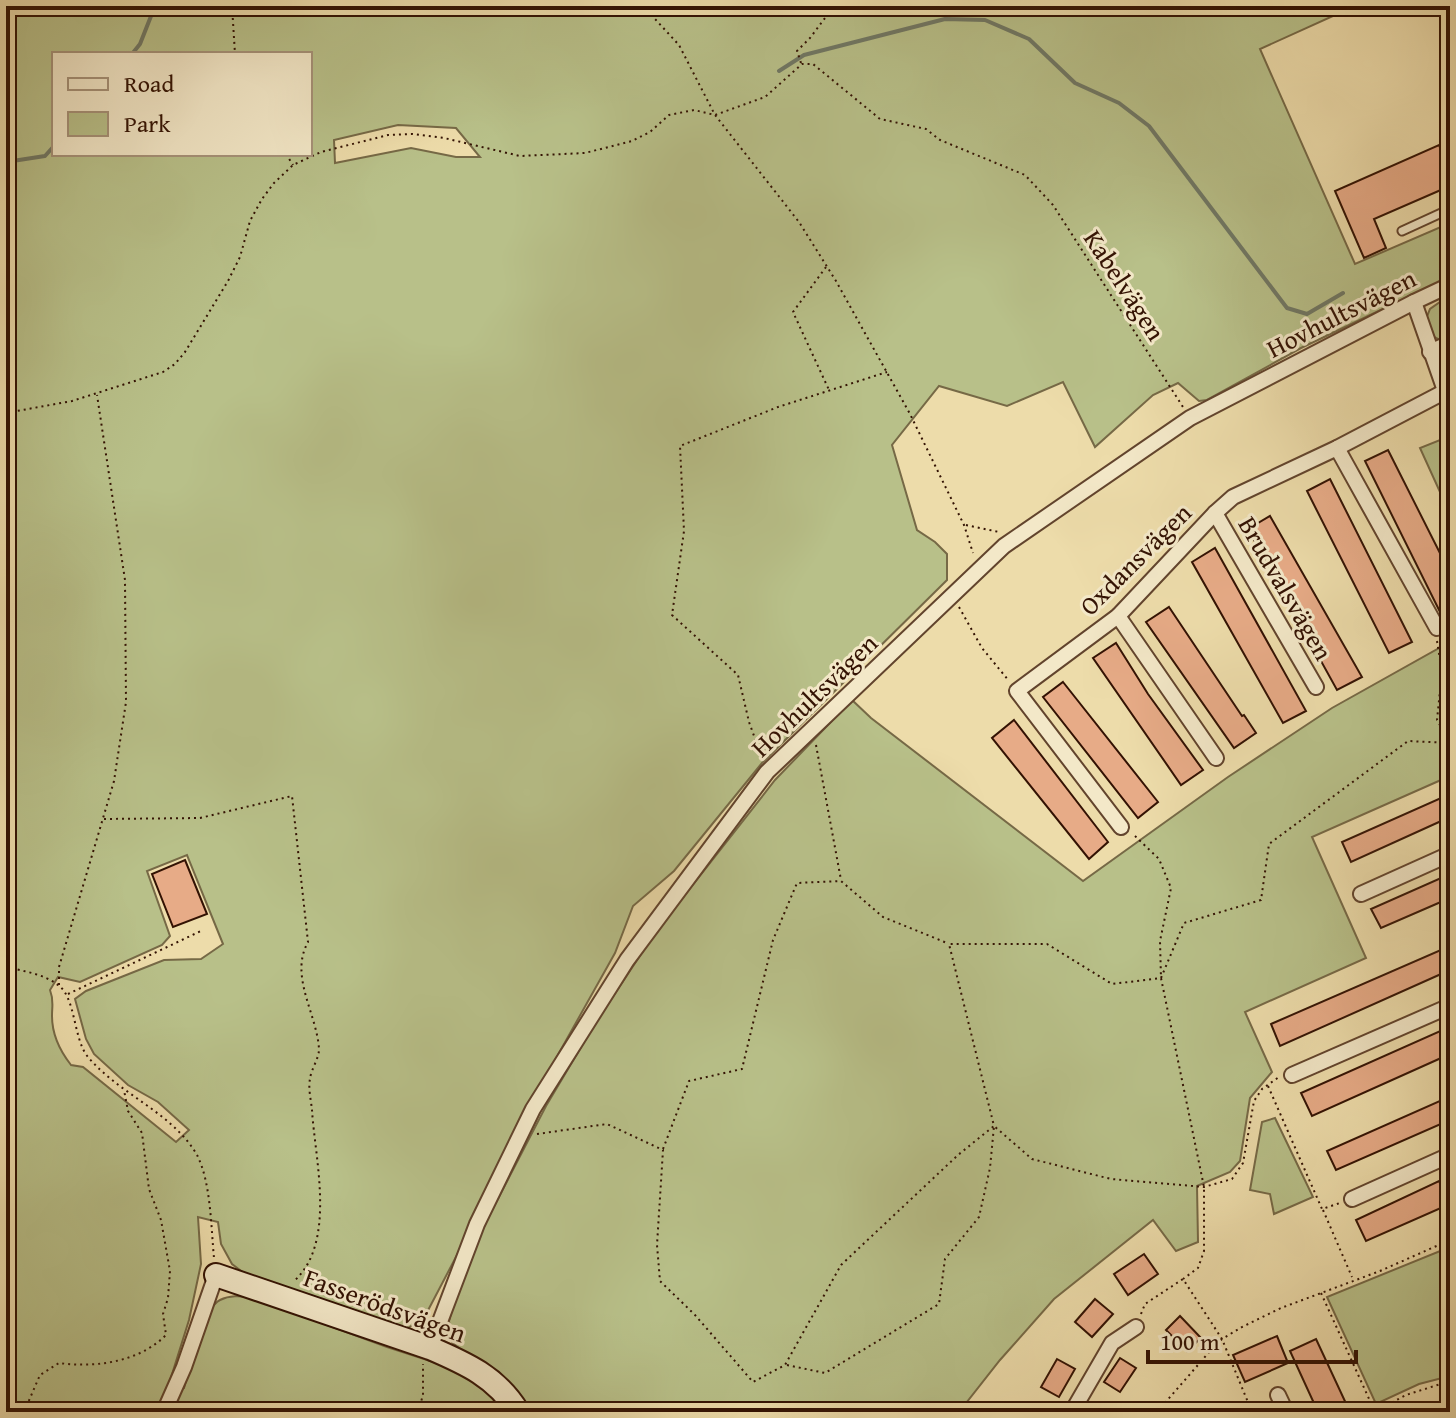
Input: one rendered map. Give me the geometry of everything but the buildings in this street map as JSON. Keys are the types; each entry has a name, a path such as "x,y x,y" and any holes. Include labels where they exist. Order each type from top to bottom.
{"street":[{"name":"Hovhultsvägen","path":"430,1348 477,1224 533,1109 627,960 767,772 978,570 1019,536 1190,418 1450,285"},
{"path":"1414,302 1447,398"},
{"path":"1430,352 1450,343"},
{"name":"Oxdansvägen","path":"1017,691 1118,616 1233,497 1447,398"},
{"path":"1337,448 1437,628"},
{"name":"Brudvalsvägen","path":"1215,513 1316,687"},
{"path":"1118,616 1216,758"},
{"path":"1017,691 1121,827"},
{"path":"1361,894 1450,854"},
{"path":"1292,1075 1450,1006"},
{"path":"1352,1199 1450,1155"},
{"path":"164,1412 184,1367 216,1275"},
{"name":"Fasserödsvägen","path":"216,1275 430,1348 485,1374 501,1388 518,1412"},
{"path":"1072,1412 1112,1343 1136,1327"},
{"path":"1278,1395 1286,1412"}],"lane":[{"path":"1402,231 1450,209"}],"path":[{"path":"232,6 235,52"},
{"path":"643,6 679,45 715,115 799,222 827,266 888,372 964,525 978,570"},
{"path":"6,413 97,394 163,372 175,364 228,281 240,257 250,221 262,199 293,165 321,152 388,135 444,138 520,156 585,153 632,141 650,132 669,115 694,110 715,115 765,97 802,64 797,51 820,27 834,6"},
{"name":"Kabelvägen","path":"802,64 813,64 880,119 926,129 940,140 1025,175 1053,205 1190,418"},
{"path":"287,156 293,165"},
{"path":"827,266 793,312 830,392"},
{"path":"767,772 749,722 738,675 672,615 684,531 680,446 778,407 888,372"},
{"path":"59,985 59,967 114,781 126,702 125,580 97,394"},
{"path":"964,525 1019,536"},
{"path":"952,595 982,648 1017,691"},
{"path":"1437,628 1442,672 1437,720 1450,743"},
{"path":"813,728 841,881 883,917 949,944 1047,944 1112,984 1161,978"},
{"path":"1161,978 1184,923 1261,900 1269,844 1408,741 1450,743"},
{"path":"104,819 200,818 292,796 308,942 301,955 305,996 319,1051 310,1079 322,1201 312,1258 303,1273 277,1295"},
{"path":"1121,827 1159,859 1171,888 1160,941 1161,978 1204,1187 1204,1251 1198,1268 1145,1304 1136,1327"},
{"path":"841,881 797,883 773,940 742,1069 689,1081 663,1150 657,1245 660,1281 695,1315 753,1382 785,1365 841,1265 958,1155 994,1126"},
{"path":"67,995 203,930"},
{"path":"785,1365 825,1373 939,1304 945,1259 979,1217 990,1168 994,1126 949,944"},
{"path":"6,967 59,985 67,995 77,1035 87,1056 124,1090 185,1137 199,1159 210,1216 216,1275"},
{"path":"994,1126 1032,1159 1111,1179 1204,1187 1232,1179 1243,1163 1254,1101 1268,1084 1277,1078 1292,1075"},
{"path":"1268,1084 1353,1279"},
{"path":"24,1412 40,1375 59,1363 84,1366 124,1359 155,1347 166,1335 163,1314 170,1271 161,1220 149,1189 142,1133 128,1111 124,1090"},
{"path":"520,1137 607,1124 663,1150"},
{"path":"1322,1209 1352,1199"},
{"path":"1157,1412 1183,1379 1222,1339 1281,1308 1380,1271 1450,1240"},
{"path":"1183,1279 1222,1339 1252,1412"},
{"path":"1321,1292 1375,1412 1406,1395 1450,1381"},
{"path":"418,1412 423,1395 421,1369 430,1348"}],"green space":[{"path":"6,6 1355,6 1260,49 1355,264 1450,223 1450,277 1301,348 1207,400 1199,401 1178,383 1153,395 1095,447 1063,382 1007,406 939,386 892,445 917,530 947,554 947,580 762,763 674,871 633,906 615,953 517,1128 424,1318 408,1328 384,1324 253,1280 232,1264 221,1244 218,1222 198,1217 201,1264 189,1320 168,1387 184,1388 197,1340 213,1306 228,1297 251,1297 455,1369 485,1387 506,1412 6,1412","holes":["398,125 456,128 480,157 456,157 411,148 335,163 334,140","187,855 223,944 201,959 164,960 86,991 75,999 86,1039 94,1054 128,1085 158,1102 189,1130 176,1142 83,1067 71,1065 53,1030 50,990 58,977 80,982 162,945 170,936 147,871"]},
{"path":"1450,295 1450,337 1442,341 1432,336 1426,319 1430,309"},
{"path":"1445,438 1450,440 1450,514 1420,448"},
{"path":"1450,642 1450,776 1312,837 1366,958 1245,1012 1272,1072 1250,1098 1240,1161 1230,1172 1197,1186 1198,1242 1176,1251 1153,1220 1054,1299 959,1412 529,1412 509,1384 490,1367 464,1353 452,1342 449,1321 474,1245 546,1106 596,1022 655,933 775,780 852,700 871,718 1083,881 1228,777 1332,708"},
{"path":"1275,1118 1313,1197 1274,1214 1270,1194 1250,1190 1262,1122"},
{"path":"1450,1247 1450,1376 1419,1384 1376,1404 1327,1297"}],"waterway":[{"path":"134,52 140,44 155,6"},
{"path":"779,71 804,55 945,19 985,20 1029,39 1075,83 1119,103 1149,126 1287,308 1307,314 1343,293"},
{"path":"6,162 45,156 52,148"}]}
